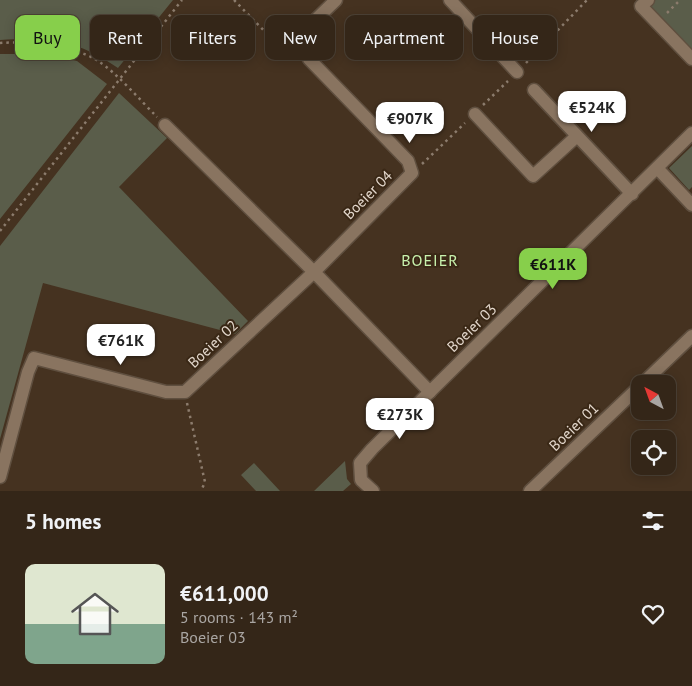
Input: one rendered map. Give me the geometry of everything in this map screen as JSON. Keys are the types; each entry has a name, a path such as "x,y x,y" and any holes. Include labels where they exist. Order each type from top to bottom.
{"street":[{"path":"320,15 336,0"},
{"path":"450,0 517,72"},
{"path":"641,2 657,23 692,59"},
{"name":"Boeier 04","path":"310,60 408,161 412,173 314,272"},
{"path":"534,90 632,194"},
{"path":"475,114 533,176 577,136"},
{"path":"165,125 314,272 430,392"},
{"path":"692,133 658,169 692,205"},
{"name":"Boeier 03","path":"373,491 362,480 360,463 658,169"},
{"name":"Boeier 02","path":"185,392 314,272"},
{"name":"Boeier 01","path":"651,375 692,336"},
{"path":"0,477 28,372 34,358 166,392 185,392"},
{"name":"Boeier 01","path":"530,491 631,395"}],"path":[{"path":"0,231 182,0"},
{"path":"234,0 265,32"},
{"path":"412,173 475,114 587,0"},
{"path":"657,23 680,0"},
{"path":"0,43 18,42 78,52 97,60 165,125"},
{"path":"185,392 205,482 201,491"}],"green space":[{"path":"0,0 173,0 161,15 90,15 90,52 80,48 80,15 15,15 15,40 0,40"},
{"path":"653,0 692,0 692,53 647,6"},
{"path":"0,54 15,54 15,60 77,61 107,84 0,219"},
{"path":"105,60 124,60 118,68"},
{"path":"119,93 167,138 119,187 248,321 235,334 43,283 0,439 0,246"},
{"path":"692,146 692,187 689,190 669,168"},
{"path":"345,461 347,479 351,484 343,491 314,491"},
{"path":"254,463 280,491 256,491 241,475"}],"district":[{"name":"BOEIER","path":"430,260"}]}
